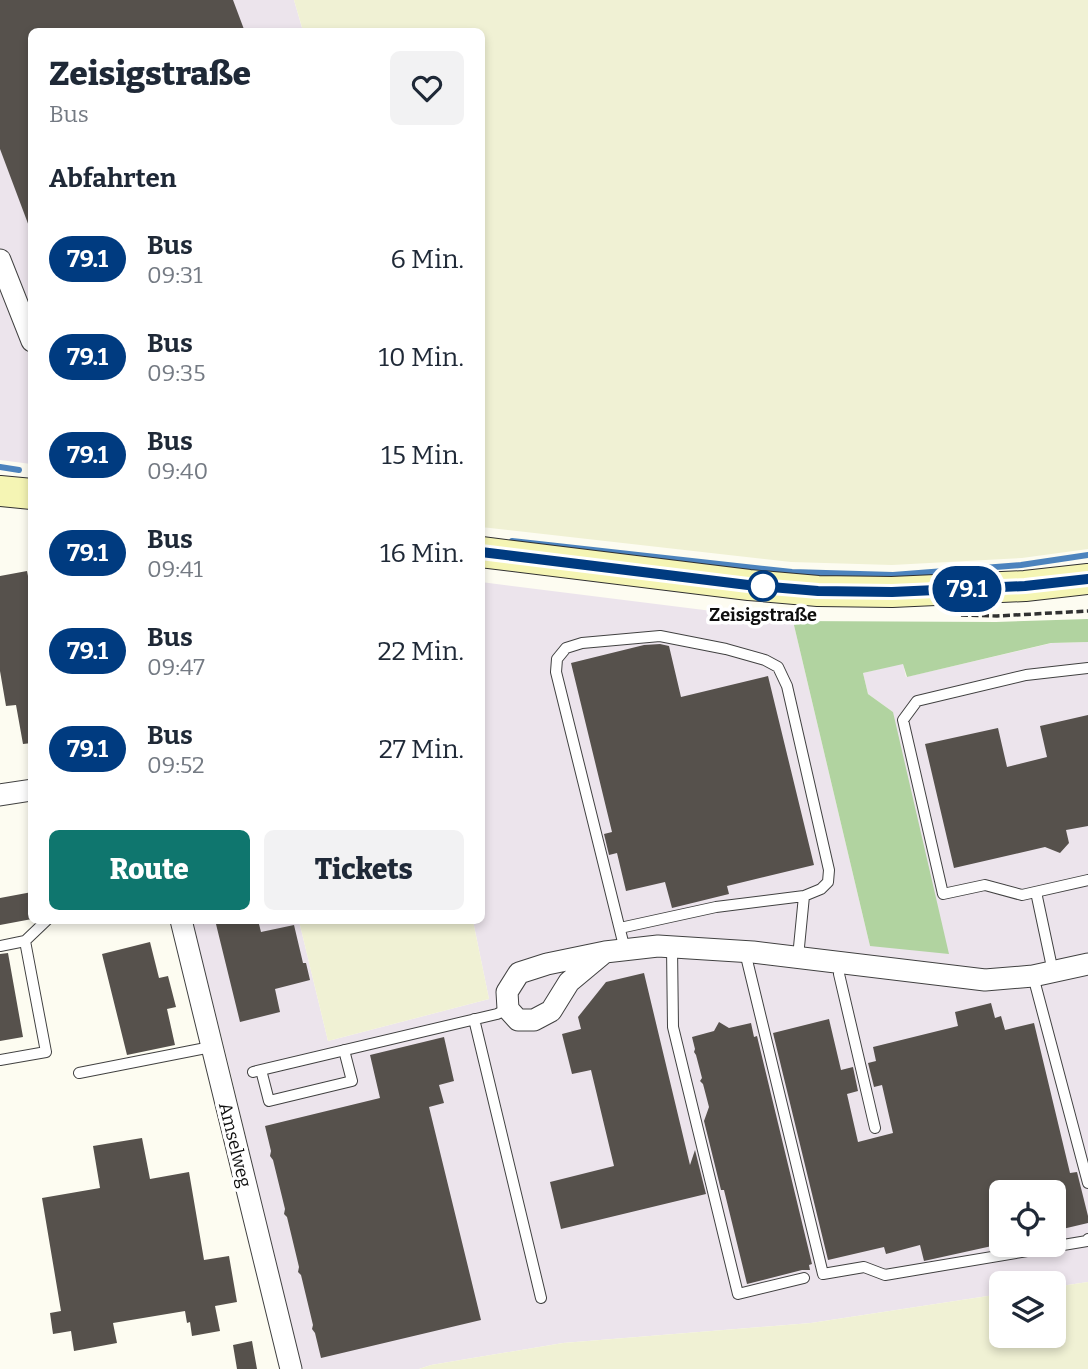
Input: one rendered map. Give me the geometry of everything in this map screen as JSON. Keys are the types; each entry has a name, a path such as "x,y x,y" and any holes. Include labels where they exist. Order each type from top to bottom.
{"main road":[{"path":"0,491 28,494"},
{"path":"485,552 818,591 892,592 1025,586 1088,579"}],"street":[{"path":"0,260 28,331"},
{"path":"1,789 28,790"},
{"name":"Amselweg","path":"182,924 290,1369"},
{"path":"615,951 569,982 551,1011 534,1020 517,1020 508,1009 507,992 519,974 547,964 615,951 658,946 745,951 985,980 1043,974 1088,964"}],"lane":[{"path":"615,951 620,928 556,672 557,659 566,649 582,643 660,636 726,649 765,660 778,667 787,685 829,870 828,881 821,890 804,896 716,906 620,928"},
{"path":"1088,668 1027,676 917,701 903,720 943,894 985,885 1022,895 1088,880"},
{"path":"1036,892 1043,974 1088,1183"},
{"path":"798,957 804,896"},
{"path":"0,946 25,941 43,924"},
{"path":"0,1060 47,1052 25,941"},
{"path":"671,947 673,1027 738,1294 804,1278"},
{"path":"745,951 822,1274 863,1267 885,1275 1088,1239"},
{"path":"840,963 839,974 875,1128"},
{"path":"344,1050 352,1081 269,1101 257,1071 344,1050 474,1019 497,1014 508,1009"},
{"path":"474,1019 541,1298"},
{"path":"79,1073 211,1047"}],"shaded area":[{"path":"0,0 294,0 302,28 28,28 28,464 0,460"},
{"path":"485,582 793,621 870,946 893,712 868,694 863,673 903,663 906,677 1052,643 1088,642 1088,1282 1066,1285 1066,1271 989,1271 989,1296 811,1323 563,1343 419,1369 301,1369 193,924 300,924 328,1041 489,999 474,924 485,924"}],"green space":[{"path":"294,0 1088,0 1088,549 1022,558 892,565 791,562 485,527 485,28 302,28"},
{"path":"1088,619 1088,642 1051,643 907,677 903,664 863,673 868,694 893,712 949,954 870,946 793,621 996,622"},
{"path":"300,924 474,924 489,999 328,1041"},
{"path":"1088,1282 1088,1369 419,1369 563,1343 811,1323 989,1296 989,1348 1066,1348 1066,1285"}],"building":[{"path":"0,0 233,0 244,28 28,28 28,224 0,149"},
{"path":"27,571 28,576 28,743 23,744 16,705 6,706 0,671 0,576"},
{"path":"644,645 669,646 681,697 768,676 814,865 727,886 729,894 672,908 665,882 626,891 617,853 609,855 604,834 612,832 571,663"},
{"path":"1088,715 1088,826 1066,830 1069,843 1060,853 1045,847 954,868 925,744 998,728 1007,767 1047,757 1040,726"},
{"path":"28,893 28,920 0,925 0,898"},
{"path":"216,924 259,924 261,932 294,925 310,980 275,989 280,1012 240,1022"},
{"path":"150,942 159,978 168,976 176,1007 167,1009 175,1045 127,1055 102,954"},
{"path":"8,953 23,1037 0,1041 0,954"},
{"path":"644,973 690,1165 695,1150 706,1194 561,1229 550,1182 614,1166 591,1070 572,1074 562,1034 581,1029 578,1017 606,982"},
{"path":"991,1003 995,1018 1001,1016 1005,1030 1034,1023 1070,1173 1077,1172 1088,1223 1066,1228 1066,1180 989,1180 989,1247 924,1261 920,1245 886,1254 884,1247 828,1260 773,1033 829,1019 841,1070 853,1067 858,1091 847,1094 858,1142 893,1133 882,1085 874,1087 868,1063 876,1061 873,1047 958,1026 955,1012"},
{"path":"719,1022 729,1028 751,1023 754,1037 757,1036 812,1264 809,1265 810,1270 747,1284 704,1121 709,1107 700,1081 702,1078 692,1037 714,1031"},
{"path":"444,1037 454,1081 439,1085 444,1103 429,1107 481,1320 321,1358 270,1156 265,1126 380,1098 370,1055"},
{"path":"142,1138 150,1179 189,1172 204,1260 229,1256 237,1302 215,1306 220,1331 192,1336 185,1311 113,1323 117,1343 74,1351 71,1331 53,1334 50,1313 61,1311 42,1198 100,1188 93,1146"},
{"path":"252,1341 257,1369 237,1369 233,1345"}],"waterway":[{"path":"0,467 19,470"},
{"path":"512,541 792,572 893,575 1021,565 1088,555"}],"bus line":[{"name":"79.1","path":"485,552 818,591 892,592 1025,586 1088,579"}],"place":[{"name":"Zeisigstraße","path":"763,586"}]}
